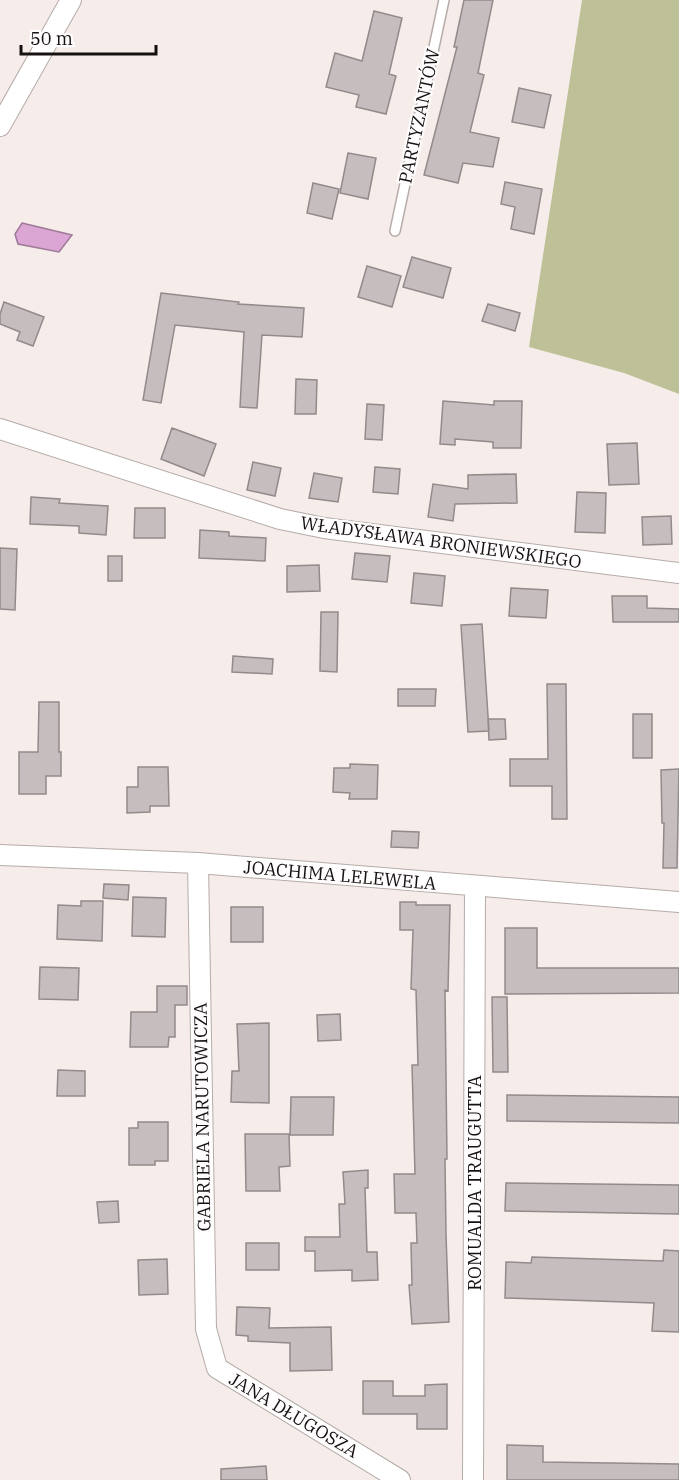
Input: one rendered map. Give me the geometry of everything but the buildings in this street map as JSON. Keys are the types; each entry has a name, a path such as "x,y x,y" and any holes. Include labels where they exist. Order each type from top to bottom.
{"street":[{"path":"0,126 71,0"},
{"name":"WŁADYSŁAWA BRONIEWSKIEGO","path":"0,429 280,519 313,526 679,573"},
{"name":"JOACHIMA LELEWELA","path":"0,855 198,863 679,902"},
{"name":"GABRIELA NARUTOWICZA","path":"198,863 206,1329 218,1368"},
{"name":"ROMUALDA TRAUGUTTA","path":"473,1480 475,886"},
{"name":"JANA DŁUGOSZA","path":"218,1368 400,1480"}],"lane":[{"name":"PARTYZANTÓW","path":"395,231 444,0"}],"green space":[{"path":"582,0 679,0 679,394 624,373 529,347"}],"shaded area":[{"path":"22,223 72,235 59,252 18,244 15,234"}]}
